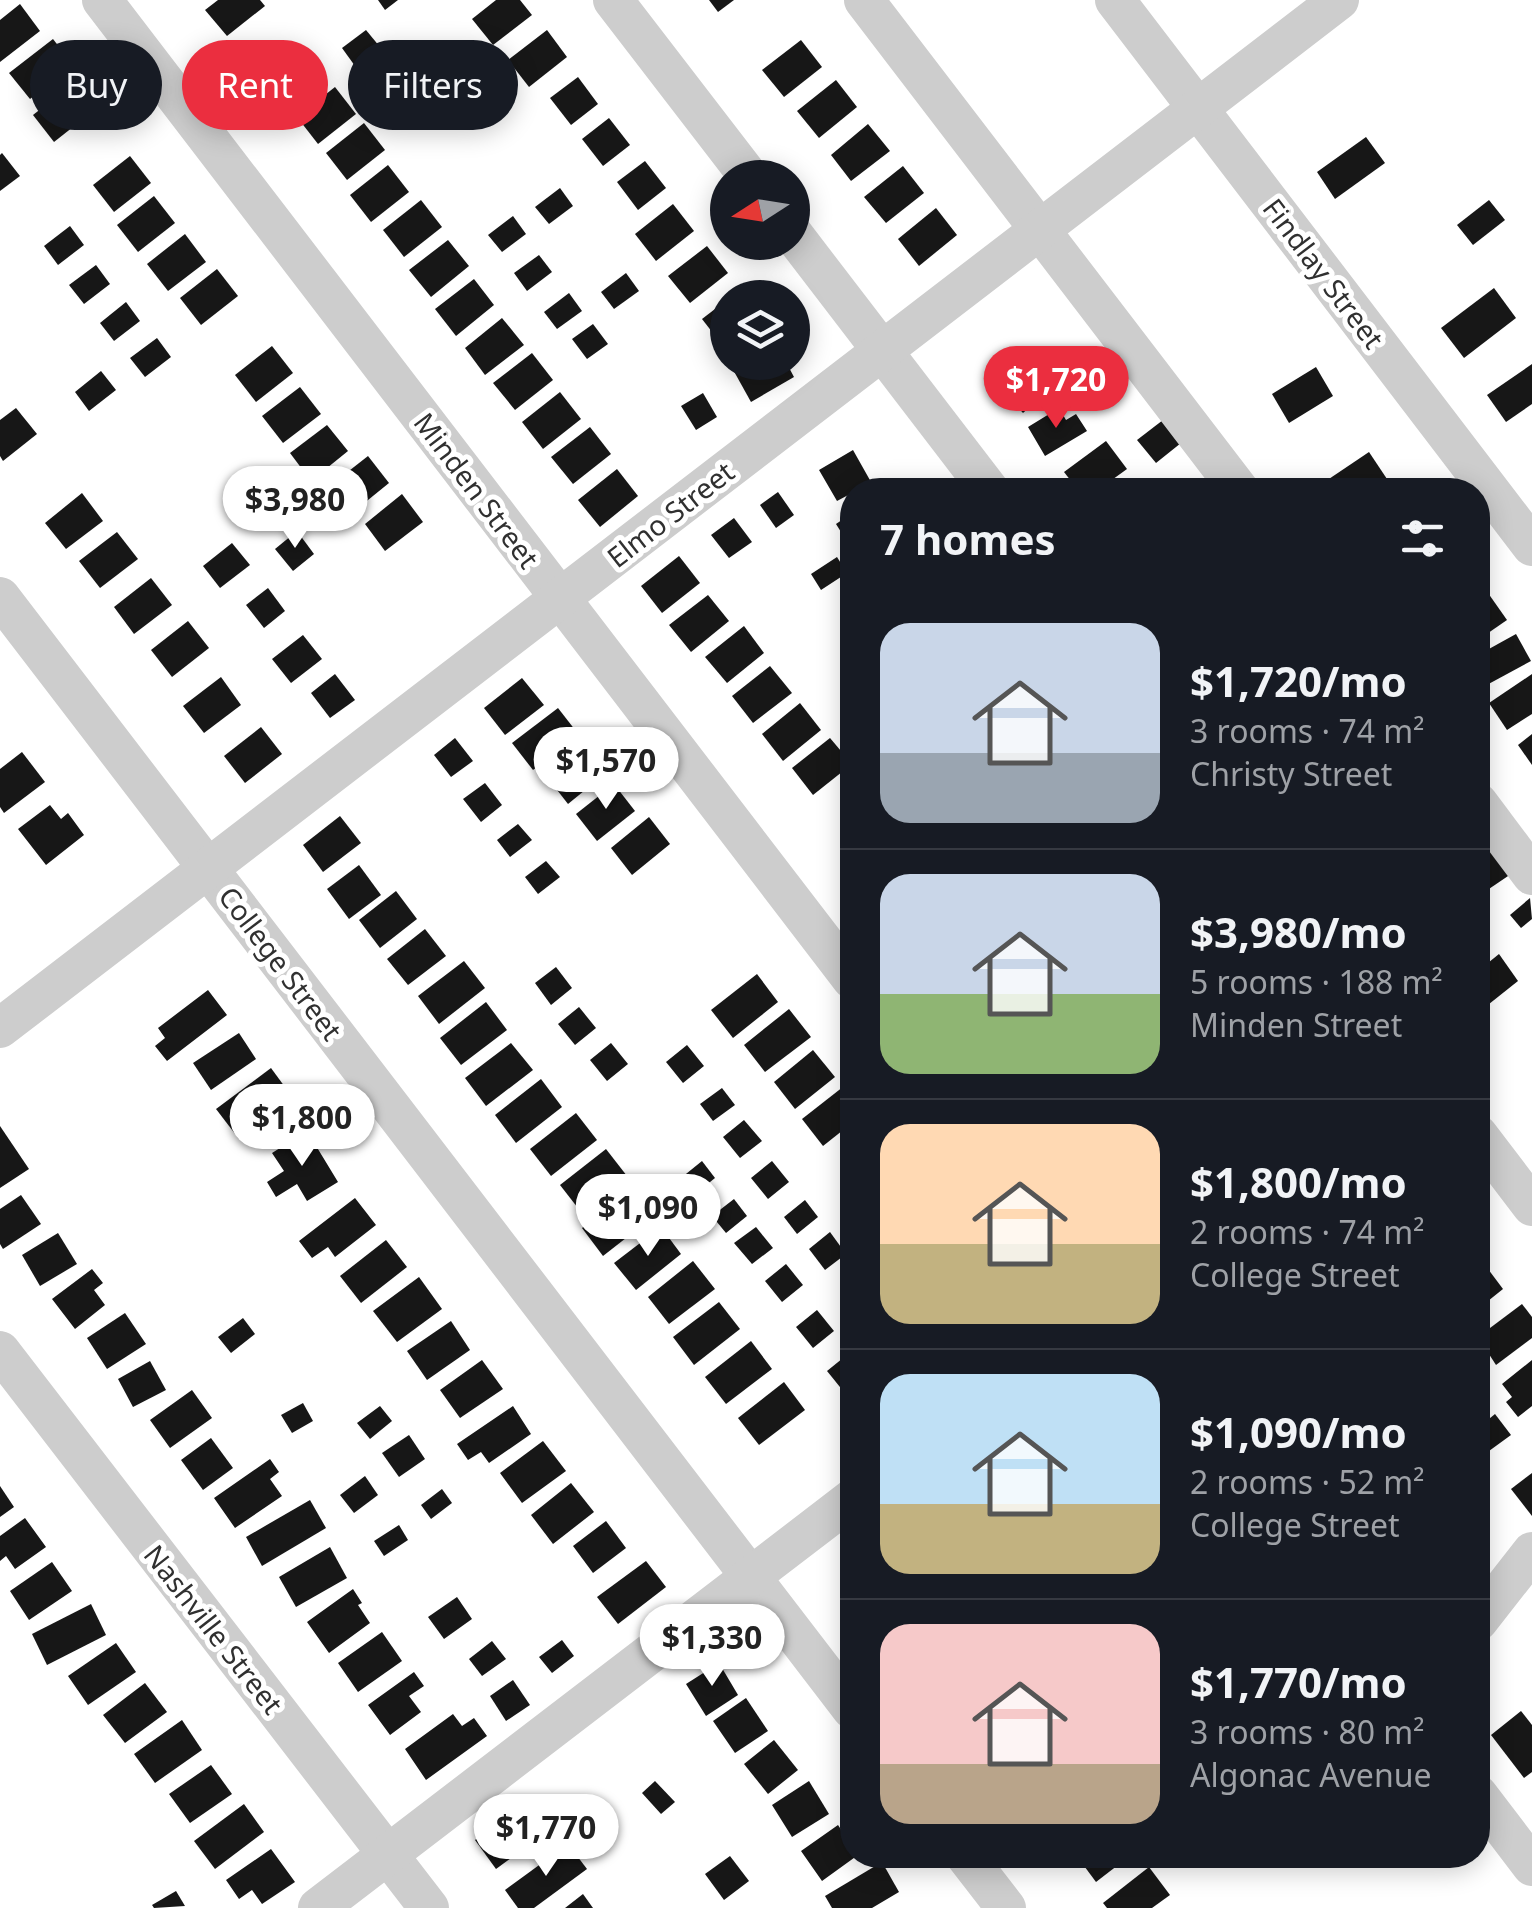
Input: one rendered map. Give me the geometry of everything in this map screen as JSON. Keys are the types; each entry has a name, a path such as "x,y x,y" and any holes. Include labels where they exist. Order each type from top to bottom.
{"street":[{"name":"Minden Street","path":"102,0 840,962"},
{"path":"613,0 736,160"},
{"path":"864,0 1230,478"},
{"name":"Findlay Street","path":"1115,0 1480,478"},
{"name":"Elmo Street","path":"0,1028 1339,0"},
{"path":"810,256 979,478"},
{"name":"Findlay Street","path":"1490,491 1532,546"},
{"name":"College Street","path":"0,597 840,1694"},
{"path":"1490,819 1532,875"},
{"path":"1490,1151 1532,1206"},
{"name":"Nashville Street","path":"0,1351 429,1908"},
{"path":"318,1908 840,1508"},
{"path":"1490,1606 1532,1552"},
{"path":"1490,1810 1532,1866"},
{"path":"975,1868 1006,1908"}],"building":[{"path":"218,0 260,0 265,6 227,36 205,10"},
{"path":"378,0 398,0 385,10"},
{"path":"496,0 520,0 532,15 500,40 489,40 472,19"},
{"path":"709,0 734,0 718,12"},
{"path":"20,4 40,31 0,62 0,20"},
{"path":"366,30 374,40 353,40"},
{"path":"547,30 567,57 529,87 518,73 518,52"},
{"path":"801,40 822,67 784,97 762,70"},
{"path":"30,57 30,99 9,73"},
{"path":"578,77 598,104 571,125 550,98"},
{"path":"836,80 857,107 819,138 797,111"},
{"path":"335,87 348,104 348,120 318,144 307,130 328,130 328,93"},
{"path":"609,118 630,145 603,166 582,139"},
{"path":"868,124 890,151 851,181 831,155"},
{"path":"45,130 69,130 54,142"},
{"path":"355,130 369,130 385,150 347,180 326,153"},
{"path":"1366,137 1385,163 1335,199 1317,172"},
{"path":"0,155 20,176 0,191"},
{"path":"130,156 151,183 114,212 93,185"},
{"path":"645,161 666,188 638,210 617,182"},
{"path":"388,165 409,192 371,222 350,195"},
{"path":"903,166 924,193 886,223 864,197"},
{"path":"560,188 573,206 549,224 535,207"},
{"path":"154,196 175,223 138,252 117,225"},
{"path":"421,200 442,227 404,257 383,230"},
{"path":"1489,200 1505,220 1473,245 1457,225"},
{"path":"673,204 694,231 656,261 635,234"},
{"path":"936,208 957,235 919,266 898,239"},
{"path":"513,216 526,234 502,252 488,235"},
{"path":"70,226 84,245 58,265 44,246"},
{"path":"185,234 206,262 168,291 147,264"},
{"path":"448,240 469,266 431,297 409,270"},
{"path":"707,246 710,260 718,260 728,273 719,280 710,280 710,287 690,303 668,276"},
{"path":"539,255 552,272 527,291 514,273"},
{"path":"96,265 110,284 84,304 69,285"},
{"path":"217,269 238,296 201,325 180,298"},
{"path":"626,273 639,291 614,309 601,292"},
{"path":"474,279 494,305 456,336 435,309"},
{"path":"1494,288 1516,318 1464,358 1441,328"},
{"path":"569,293 582,311 557,329 544,312"},
{"path":"126,302 140,321 114,341 100,323"},
{"path":"710,313 710,329 702,319"},
{"path":"502,318 524,345 485,375 465,348"},
{"path":"593,324 608,344 587,359 572,339"},
{"path":"157,338 171,357 145,377 130,358"},
{"path":"272,346 293,373 256,402 235,375"},
{"path":"532,353 553,380 515,410 493,383"},
{"path":"1035,354 1058,381 1023,413 999,386"},
{"path":"1532,364 1532,404 1506,422 1487,395"},
{"path":"1316,367 1333,396 1289,423 1272,394"},
{"path":"101,371 116,390 89,411 75,392"},
{"path":"739,380 789,380 751,402"},
{"path":"300,387 321,414 283,443 262,416"},
{"path":"560,392 581,419 543,449 522,422"},
{"path":"703,393 717,417 696,430 681,406"},
{"path":"16,408 37,434 3,461 0,420"},
{"path":"1059,408 1066,420 1076,414 1087,431 1045,456 1028,427"},
{"path":"1163,420 1181,443 1156,463 1137,440"},
{"path":"327,425 348,451 311,481 290,453"},
{"path":"590,427 611,454 573,484 551,457"},
{"path":"1106,441 1127,469 1115,478 1069,478 1064,472"},
{"path":"853,450 869,478 840,478 837,501 819,470"},
{"path":"1369,452 1386,478 1330,478"},
{"path":"368,456 389,483 352,513 331,485"},
{"path":"617,469 638,496 600,527 578,500"},
{"path":"267,491 284,514 263,531 245,508"},
{"path":"778,492 794,515 776,528 760,505"},
{"path":"82,493 103,521 66,549 45,523"},
{"path":"402,494 423,522 385,551 365,524"},
{"path":"734,518 752,542 729,558 711,535"},
{"path":"297,531 314,554 293,571 275,549"},
{"path":"117,532 138,559 100,588 79,561"},
{"path":"232,543 250,565 220,588 203,566"},
{"path":"679,556 700,583 662,613 641,586"},
{"path":"837,557 840,562 840,578 821,590 811,574"},
{"path":"151,578 172,605 134,634 114,607"},
{"path":"268,588 285,611 264,628 246,605"},
{"path":"708,595 729,621 691,652 669,625"},
{"path":"1490,596 1507,620 1490,632"},
{"path":"188,621 209,648 172,677 151,650"},
{"path":"744,626 764,653 727,683 705,657"},
{"path":"1516,634 1531,661 1490,683 1490,648"},
{"path":"303,635 322,659 291,683 272,659"},
{"path":"770,666 792,693 753,723 732,696"},
{"path":"335,674 355,700 330,718 311,693"},
{"path":"1532,674 1532,714 1507,730 1490,702"},
{"path":"221,677 241,705 204,733 183,706"},
{"path":"522,678 544,705 505,735 484,708"},
{"path":"800,703 821,730 783,761 762,734"},
{"path":"558,708 579,735 533,770 512,743"},
{"path":"261,727 282,754 245,783 224,756"},
{"path":"1532,734 1532,765 1518,745"},
{"path":"455,738 473,761 451,777 434,755"},
{"path":"830,738 840,750 840,774 813,795 792,768"},
{"path":"585,746 606,773 568,804 547,777"},
{"path":"22,752 45,782 4,813 0,807 0,769"},
{"path":"485,783 502,805 481,822 463,799"},
{"path":"614,784 635,811 597,841 576,814"},
{"path":"50,805 61,819 68,813 84,835 46,865 18,829"},
{"path":"340,816 361,843 323,872 303,845"},
{"path":"649,817 670,844 632,875 611,848"},
{"path":"518,824 532,840 510,857 497,840"},
{"path":"1493,847 1511,874 1490,888"},
{"path":"546,861 560,877 538,894 525,877"},
{"path":"359,865 381,895 349,919 327,889"},
{"path":"396,891 417,919 380,948 359,920"},
{"path":"1530,898 1532,919 1521,928 1510,915"},
{"path":"425,929 446,956 408,985 387,959"},
{"path":"1499,954 1518,981 1490,1003 1490,961"},
{"path":"464,961 485,988 439,1024 418,996"},
{"path":"556,967 572,988 551,1005 535,983"},
{"path":"757,974 778,1002 733,1038 711,1010"},
{"path":"208,990 227,1015 167,1061 155,1046 165,1038 158,1028"},
{"path":"486,1002 507,1030 461,1065 440,1038"},
{"path":"579,1007 596,1028 575,1045 558,1024"},
{"path":"789,1009 811,1037 765,1072 744,1045"},
{"path":"239,1033 256,1059 211,1090 193,1063"},
{"path":"511,1043 533,1070 486,1106 465,1078"},
{"path":"611,1043 628,1064 607,1081 590,1060"},
{"path":"687,1045 704,1066 683,1083 666,1062"},
{"path":"813,1050 835,1077 795,1109 774,1082"},
{"path":"271,1068 293,1098 239,1139 216,1109"},
{"path":"541,1079 562,1107 516,1143 495,1115"},
{"path":"722,1088 735,1105 713,1121 700,1104"},
{"path":"840,1089 840,1133 823,1146 802,1119"},
{"path":"576,1113 597,1140 551,1176 530,1149"},
{"path":"744,1120 762,1141 740,1158 723,1137"},
{"path":"0,1126 29,1169 0,1188"},
{"path":"307,1131 338,1182 307,1201 297,1184 276,1197 267,1182 284,1171 272,1153"},
{"path":"606,1149 627,1176 581,1212 560,1185"},
{"path":"702,1161 715,1178 694,1195 681,1178"},
{"path":"772,1161 789,1182 768,1199 751,1178"},
{"path":"628,1193 649,1220 603,1256 582,1228"},
{"path":"21,1195 41,1224 3,1249 0,1209"},
{"path":"355,1198 376,1225 335,1257 328,1247 312,1258 299,1241"},
{"path":"734,1199 747,1216 726,1233 712,1216"},
{"path":"805,1200 818,1217 797,1234 784,1217"},
{"path":"661,1227 681,1254 636,1290 614,1263"},
{"path":"756,1227 773,1248 752,1264 734,1243"},
{"path":"830,1232 840,1246 840,1259 825,1270 809,1249"},
{"path":"58,1233 77,1264 40,1286 22,1255"},
{"path":"386,1240 407,1267 361,1303 340,1276"},
{"path":"693,1261 715,1289 669,1324 648,1297"},
{"path":"786,1264 803,1285 782,1302 765,1281"},
{"path":"92,1269 103,1283 94,1290 105,1305 75,1329 52,1299"},
{"path":"1490,1272 1503,1289 1490,1299"},
{"path":"419,1277 442,1309 397,1342 373,1311"},
{"path":"719,1302 740,1329 694,1365 673,1337"},
{"path":"1522,1304 1532,1317 1532,1338 1496,1365 1490,1356 1490,1328"},
{"path":"817,1310 834,1331 813,1348 796,1327"},
{"path":"125,1313 146,1344 107,1369 87,1338"},
{"path":"243,1318 255,1334 231,1353 218,1337"},
{"path":"451,1321 470,1350 427,1380 407,1351"},
{"path":"751,1341 772,1369 726,1404 705,1377"},
{"path":"482,1360 503,1389 460,1418 440,1390"},
{"path":"840,1360 840,1387 827,1371"},
{"path":"1532,1360 1532,1406 1518,1417 1506,1402 1512,1397 1502,1384"},
{"path":"150,1361 166,1390 133,1407 118,1379"},
{"path":"784,1382 805,1410 759,1445 738,1418"},
{"path":"192,1390 212,1418 170,1448 150,1420"},
{"path":"303,1403 313,1421 292,1433 281,1415"},
{"path":"380,1406 392,1421 370,1439 357,1423"},
{"path":"513,1406 531,1434 489,1463 481,1452 468,1460 457,1444"},
{"path":"1495,1414 1511,1435 1490,1450 1490,1418"},
{"path":"409,1435 425,1459 399,1477 382,1453"},
{"path":"211,1438 233,1468 203,1490 181,1460"},
{"path":"543,1441 566,1471 522,1503 500,1473"},
{"path":"270,1459 279,1472 270,1479 282,1496 235,1528 214,1498"},
{"path":"1532,1473 1532,1516 1511,1489"},
{"path":"365,1476 378,1495 354,1513 340,1495"},
{"path":"571,1483 594,1512 553,1544 531,1515"},
{"path":"0,1486 14,1507 0,1517"},
{"path":"442,1489 452,1503 431,1519 421,1505"},
{"path":"310,1500 326,1528 262,1566 246,1537"},
{"path":"25,1518 46,1547 15,1569 6,1556 0,1561 0,1536"},
{"path":"606,1521 626,1548 593,1573 573,1546"},
{"path":"399,1525 408,1540 384,1556 374,1541"},
{"path":"330,1547 347,1578 296,1607 279,1577"},
{"path":"646,1561 666,1587 618,1624 597,1597"},
{"path":"52,1562 72,1591 29,1620 10,1591"},
{"path":"353,1589 370,1623 329,1653 307,1622"},
{"path":"457,1597 472,1619 444,1639 428,1617"},
{"path":"91,1604 106,1635 47,1665 32,1634"},
{"path":"382,1632 402,1661 358,1692 338,1663"},
{"path":"562,1640 574,1656 552,1673 539,1657"},
{"path":"492,1641 506,1659 482,1676 469,1659"},
{"path":"116,1643 136,1672 88,1705 68,1676"},
{"path":"719,1663 738,1695 706,1716 686,1684"},
{"path":"414,1672 424,1686 409,1696 421,1712 390,1735 368,1705"},
{"path":"513,1680 530,1705 506,1721 490,1696"},
{"path":"145,1683 167,1712 125,1743 103,1715"},
{"path":"746,1698 768,1731 735,1753 713,1721"},
{"path":"1521,1711 1532,1725 1532,1772 1524,1778 1491,1735"},
{"path":"453,1714 462,1726 474,1718 487,1736 426,1780 405,1749"},
{"path":"182,1720 202,1750 155,1783 134,1754"},
{"path":"774,1740 798,1770 768,1794 744,1764"},
{"path":"211,1765 232,1794 190,1823 169,1794"},
{"path":"655,1781 675,1802 661,1814 642,1793"},
{"path":"809,1781 829,1814 792,1837 772,1805"},
{"path":"244,1804 264,1832 215,1869 194,1841"},
{"path":"507,1816 529,1845 496,1869 475,1840"},
{"path":"838,1825 840,1828 840,1868 822,1881 801,1851"},
{"path":"568,1844 587,1869 534,1908 518,1908 505,1890"},
{"path":"271,1849 295,1882 262,1904 252,1890 239,1899 226,1880"},
{"path":"730,1856 749,1881 724,1900 705,1874"},
{"path":"872,1868 885,1868 899,1892 872,1908 832,1908 825,1896"},
{"path":"1086,1868 1114,1868 1096,1882"},
{"path":"1148,1868 1170,1895 1152,1908 1107,1908 1103,1903"},
{"path":"176,1891 185,1906 154,1908 152,1905"},
{"path":"583,1894 593,1908 565,1908"}]}
